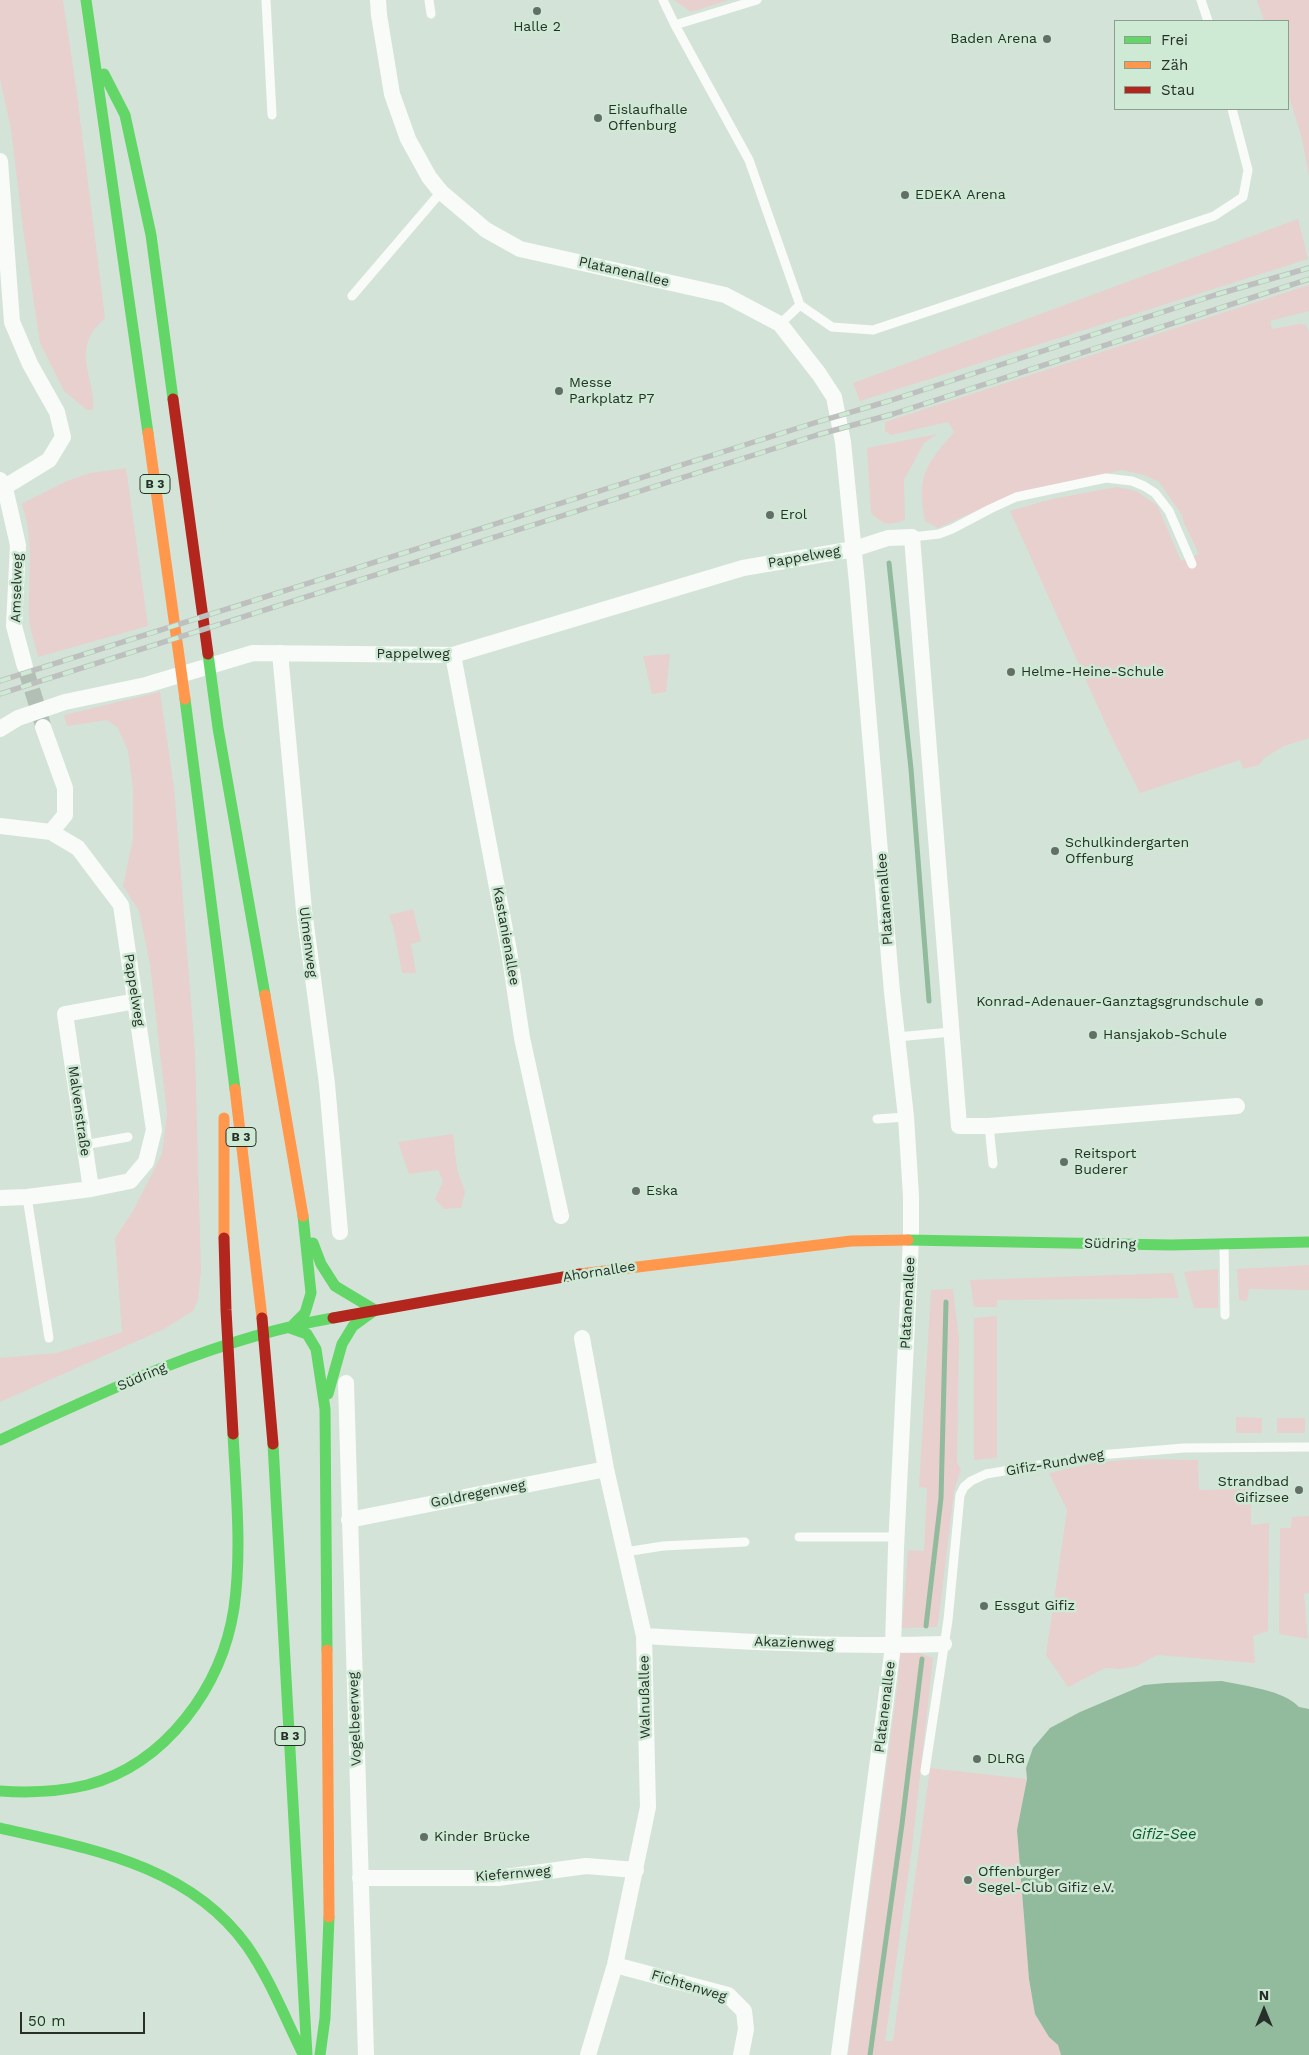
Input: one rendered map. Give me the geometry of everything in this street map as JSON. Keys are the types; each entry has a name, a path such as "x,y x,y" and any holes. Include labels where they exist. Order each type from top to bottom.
{"main road":[{"name":"B 3","path":"86,0 121,237 189,731 223,986 259,1288 272,1418 307,2055"},
{"path":"93,53 125,116 151,235 218,728 303,1214 311,1293 305,1313 290,1328 307,1334 316,1349 325,1409 329,1949 325,2018 320,2055"},
{"path":"0,1791 25,1794 63,1791 99,1782 124,1772 151,1754 183,1723 208,1686 224,1652 234,1603 239,1541 224,1296 223,986"},
{"path":"303,1214 321,1264 335,1286 375,1310 353,1326 342,1344 325,1409"},
{"name":"Südring","path":"911,1239 1224,1245 1309,1242"},
{"name":"Ahornallee","path":"290,1328 375,1310 604,1270 839,1242 911,1239"},
{"name":"Südring","path":"0,1440 68,1408 202,1352 290,1328"},
{"path":"0,1828 112,1854 184,1885 223,1917 247,1945 267,1980 303,2055"}],"street":[{"name":"Platanenallee","path":"378,0 392,94 408,139 429,177 441,192 486,230 520,249 725,295 780,324 819,374 834,397 843,442 854,549 897,1036 906,1117 911,1196 911,1239 896,1536 893,1646 839,2055"},
{"path":"0,161 12,322 30,364 58,412 63,436 49,460 2,486"},
{"name":"Amselweg","path":"2,486 18,545 14,626 25,667"},
{"path":"854,549 888,538 912,536 959,1126 989,1126 1237,1106"},
{"name":"Pappelweg","path":"0,729 18,718 65,702 146,685 253,653 453,655 742,568 854,549"},
{"name":"Ulmenweg","path":"280,653 304,910 327,1084 340,1232"},
{"name":"Kastanienallee","path":"453,655 509,951 522,1038 561,1216"},
{"path":"44,727 65,788 65,816 51,832"},
{"name":"Pappelweg","path":"0,826 51,832 78,848 121,905 154,1130 146,1162 130,1181 91,1189"},
{"name":"Malvenstraße","path":"91,1189 65,1014 136,1000"},
{"path":"0,1198 27,1197 91,1189"},
{"name":"Walnußallee","path":"582,1338 606,1469 644,1636 648,1807 615,1964 588,2055"},
{"name":"Vogelbeerweg","path":"346,1383 366,2055"},
{"name":"Goldregenweg","path":"349,1520 606,1469"},
{"name":"Akazienweg","path":"644,1636 751,1642 893,1646 944,1644"},
{"name":"Kiefernweg","path":"360,1878 498,1878 586,1866 636,1870"},
{"name":"Fichtenweg","path":"615,1964 728,1995 744,2011 746,2029 740,2055"}],"lane":[{"path":"266,0 272,115"},
{"path":"429,0 431,14"},
{"path":"663,0 749,160 800,306 832,327 873,330 1214,216 1243,197 1248,170 1232,110"},
{"path":"675,25 757,0"},
{"path":"1201,0 1208,20"},
{"path":"352,296 441,192"},
{"path":"780,324 800,306"},
{"path":"912,536 940,534 1016,498 1106,478 1132,481 1155,493 1169,511 1192,564"},
{"path":"897,1036 952,1032"},
{"path":"877,1118 906,1117"},
{"path":"989,1126 993,1164"},
{"path":"84,1145 128,1136"},
{"path":"27,1197 49,1338"},
{"path":"1224,1245 1225,1315"},
{"name":"Gifiz-Rundweg","path":"925,1772 944,1644 960,1495 964,1487 971,1481 986,1474 1060,1463 1099,1454 1143,1450 1228,1447 1309,1447"},
{"path":"799,1536 896,1536"},
{"path":"625,1552 663,1546 745,1542"}],"shaded area":[{"path":"0,0 63,0 105,318 91,334 87,346 86,364 92,391 93,410 87,410 64,391 40,343 23,229 11,129 0,79"},
{"path":"674,0 728,0 691,12"},
{"path":"1257,0 1309,0 1309,177 1302,138 1289,97 1289,20 1264,20"},
{"path":"1298,219 1308,259 860,401 853,383"},
{"path":"1309,285 1309,311 1270,321 1272,329 1299,324 1306,325 1309,332 1309,738 1284,746 1264,758 1259,765 1243,769 1240,760 1140,793 1111,736 1010,511 1052,499 1117,487 1136,491 1157,505 1181,561 1199,554 1182,515 1159,482 1144,475 1122,470 984,507 938,528 925,521 922,493 923,482 936,453 954,432 948,422 891,435 885,431 885,422"},
{"path":"937,434 924,443 904,480 905,520 890,524 879,520 871,513 867,448"},
{"path":"126,468 148,626 38,657 29,620 29,543 28,529 21,504 67,481 90,473"},
{"path":"670,654 666,692 652,694 643,656"},
{"path":"160,692 174,787 195,1052 201,1271 198,1300 193,1311 164,1329 0,1402 0,1358 57,1353 122,1332 115,1238 133,1211 162,1154 167,1114 150,964 139,911 123,886 133,839 133,789 128,751 118,728 107,720 67,726 64,715"},
{"path":"413,909 421,941 411,944 416,973 402,973 394,930 389,915"},
{"path":"453,1134 457,1169 465,1192 461,1208 444,1209 435,1199 443,1181 438,1170 409,1174 398,1142"},
{"path":"1309,1265 1309,1290 1249,1289 1247,1301 1239,1300 1237,1269"},
{"path":"1218,1269 1218,1308 1194,1308 1184,1272"},
{"path":"1173,1273 1179,1298 997,1300 997,1307 974,1307 970,1280"},
{"path":"953,1289 959,1338 957,1463 961,1469 954,1491 939,1616 937,1627 902,1628 908,1550 924,1551 927,1488 919,1487 931,1290"},
{"path":"997,1316 997,1458 974,1460 974,1318"},
{"path":"1236,1417 1262,1418 1262,1433 1236,1433"},
{"path":"1277,1418 1305,1418 1305,1433 1277,1433"},
{"path":"1140,1459 1198,1460 1199,1490 1251,1489 1251,1525 1269,1523 1268,1631 1253,1636 1255,1663 1157,1655 1137,1666 1120,1669 1105,1668 1068,1687 1046,1655 1067,1510 1049,1473 1098,1462"},
{"path":"1309,1516 1309,1593 1304,1594 1308,1639 1279,1634 1280,1528 1291,1528 1292,1517"},
{"name":"Offenburger Segel-Club Gifiz e.V.","path":"900,1652 920,1653 933,1658 912,1848 885,2041 893,2041 930,1768 1027,1779 1017,1830 1029,1979 1035,2014 1049,2037 1058,2045 1061,2055 848,2055 898,1682"}],"water":[{"name":"Gifiz-See","path":"1222,1681 1284,1696 1299,1707 1309,1709 1309,2055 1061,2055 1058,2045 1049,2037 1035,2014 1029,1979 1017,1830 1027,1779 1026,1768 1033,1748 1050,1728 1080,1712 1144,1685"}],"waterway":[{"path":"889,563 911,769 929,1001"},
{"path":"926,1626 941,1498 946,1302"},
{"path":"870,2055 902,1824 922,1659"}],"tunnel":[{"path":"25,667 43,725"}],"railway":[{"path":"0,681 814,423 889,401 1215,295 1309,268"},
{"path":"0,694 817,435 893,414 1309,279"}],"traffic: fast":[{"path":"86,0 148,433"},
{"path":"104,74 125,115 151,235 173,399"},
{"path":"208,654 218,728 265,995"},
{"path":"185,699 235,1089"},
{"path":"303,1216 311,1293 305,1313 290,1328 307,1334 316,1349 325,1409 327,1650"},
{"path":"908,1240 1171,1245 1309,1242"},
{"path":"313,1243 321,1264 335,1286 375,1310 353,1326 342,1344 328,1394"},
{"path":"0,1440 122,1385 204,1352 247,1338 333,1318"},
{"path":"0,1791 54,1791 87,1785 116,1775 142,1760 165,1741 186,1718 203,1693 217,1666 234,1608 238,1543 233,1434"},
{"path":"273,1444 307,2055"},
{"path":"0,1828 69,1844 136,1864 197,1896 223,1919 247,1946 270,1985 303,2054"},
{"path":"320,2055 325,2018 329,1917"}],"traffic: slow":[{"path":"148,433 185,699"},
{"path":"265,995 303,1216"},
{"path":"235,1089 262,1318"},
{"path":"224,1118 224,1238"},
{"path":"580,1274 851,1241 908,1240"},
{"path":"327,1650 329,1917"}],"traffic: jam":[{"path":"173,399 208,654"},
{"path":"224,1238 233,1434"},
{"path":"333,1318 580,1274"},
{"path":"262,1318 273,1444"}],"place":[{"name":"Halle 2","path":"537,11"},
{"name":"Baden Arena","path":"1047,39"},
{"name":"Eislaufhalle Offenburg","path":"598,118"},
{"name":"EDEKA Arena","path":"905,195"},
{"name":"Messe Parkplatz P7","path":"559,391"},
{"name":"Erol","path":"770,515"},
{"name":"Helme-Heine-Schule","path":"1011,672"},
{"name":"Schulkindergarten Offenburg","path":"1055,851"},
{"name":"Konrad-Adenauer-Ganztagsgrundschule","path":"1259,1002"},
{"name":"Hansjakob-Schule","path":"1093,1035"},
{"name":"Reitsport Buderer","path":"1064,1162"},
{"name":"Eska","path":"636,1191"},
{"name":"Strandbad Gifizsee","path":"1299,1490"},
{"name":"Essgut Gifiz","path":"984,1606"},
{"name":"DLRG","path":"977,1759"},
{"name":"Kinder Brücke","path":"424,1837"},
{"name":"Offenburger Segel-Club Gifiz e.V.","path":"968,1880"}]}
